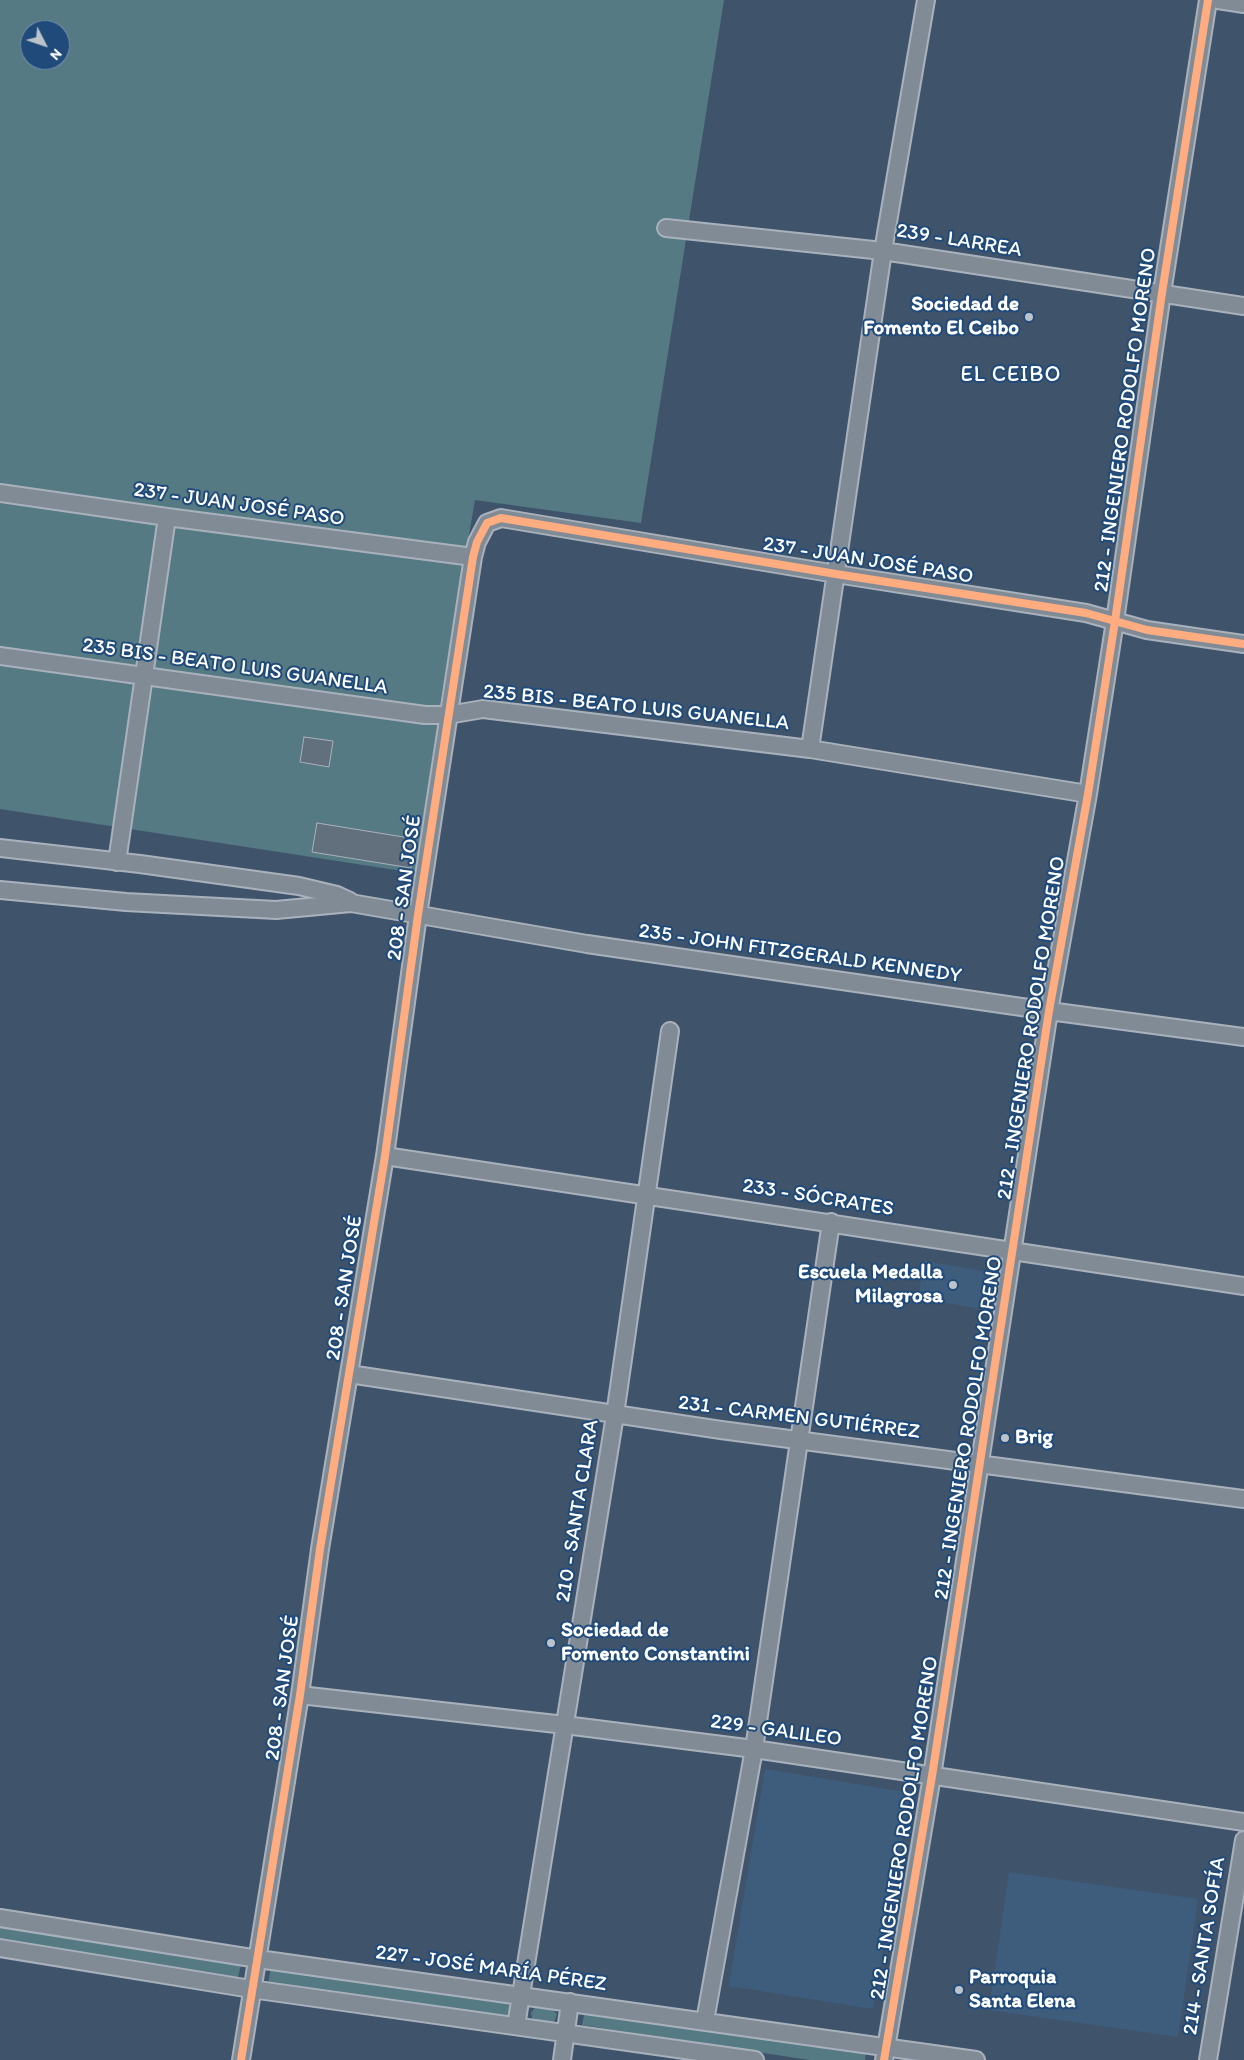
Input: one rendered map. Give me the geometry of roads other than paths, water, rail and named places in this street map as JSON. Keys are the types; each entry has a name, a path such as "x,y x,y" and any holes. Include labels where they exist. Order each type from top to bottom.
{"street":[{"path":"810,749 883,251 926,0"},
{"name":"212 - INGENIERO RODOLFO MORENO","path":"885,2054 932,1776 1014,1250 1049,1011 1088,794 1115,622 1162,293 1208,0"},
{"path":"1218,0 1244,4"},
{"name":"239 - LARREA","path":"666,228 883,251 1244,306"},
{"name":"237 - JUAN JOSÉ PASO","path":"0,493 473,558"},
{"path":"117,862 167,517"},
{"name":"237 - JUAN JOSÉ PASO","path":"487,523 501,518 836,574 1086,613 1147,630 1244,644"},
{"name":"208 - SAN JOSÉ","path":"241,2060 300,1695 320,1549 385,1156 418,915 473,558 477,542 487,523"},
{"name":"235 BIS - BEATO LUIS GUANELLA","path":"0,656 425,715 448,715 483,709 810,749 1088,794"},
{"name":"235 - JOHN FITZGERALD KENNEDY","path":"0,848 299,886 337,895 352,902 587,944 1049,1011 1244,1037"},
{"name":"235 - JOHN FITZGERALD KENNEDY","path":"0,890 126,902 276,910 352,902"},
{"name":"210 - SANTA CLARA","path":"516,2026 615,1415 670,1031"},
{"name":"233 - SÓCRATES","path":"385,1156 647,1194 1244,1286"},
{"path":"705,2021 754,1749 831,1222"},
{"name":"231 - CARMEN GUTIÉRREZ","path":"349,1374 800,1441 1244,1499"},
{"name":"229 - GALILEO","path":"300,1695 566,1725 754,1749 1244,1822"},
{"name":"214 - SANTA SOFÍA","path":"1208,2060 1244,1840"},
{"name":"227 - JOSÉ MARÍA PÉREZ","path":"0,1918 258,1959 705,2021 885,2054 976,2060"},
{"path":"0,1948 251,1989 755,2060"},
{"path":"562,2060 570,2002"}],"place":[{"name":"Sociedad de Fomento El Ceibo","path":"1029,317"},
{"name":"Escuela Medalla Milagrosa","path":"953,1285"},
{"name":"Brig","path":"1005,1438"},
{"name":"Sociedad de Fomento Constantini","path":"551,1643"},
{"name":"Parroquia Santa Elena","path":"959,1990"}],"district":[{"name":"EL CEIBO","path":"1011,375"}]}
